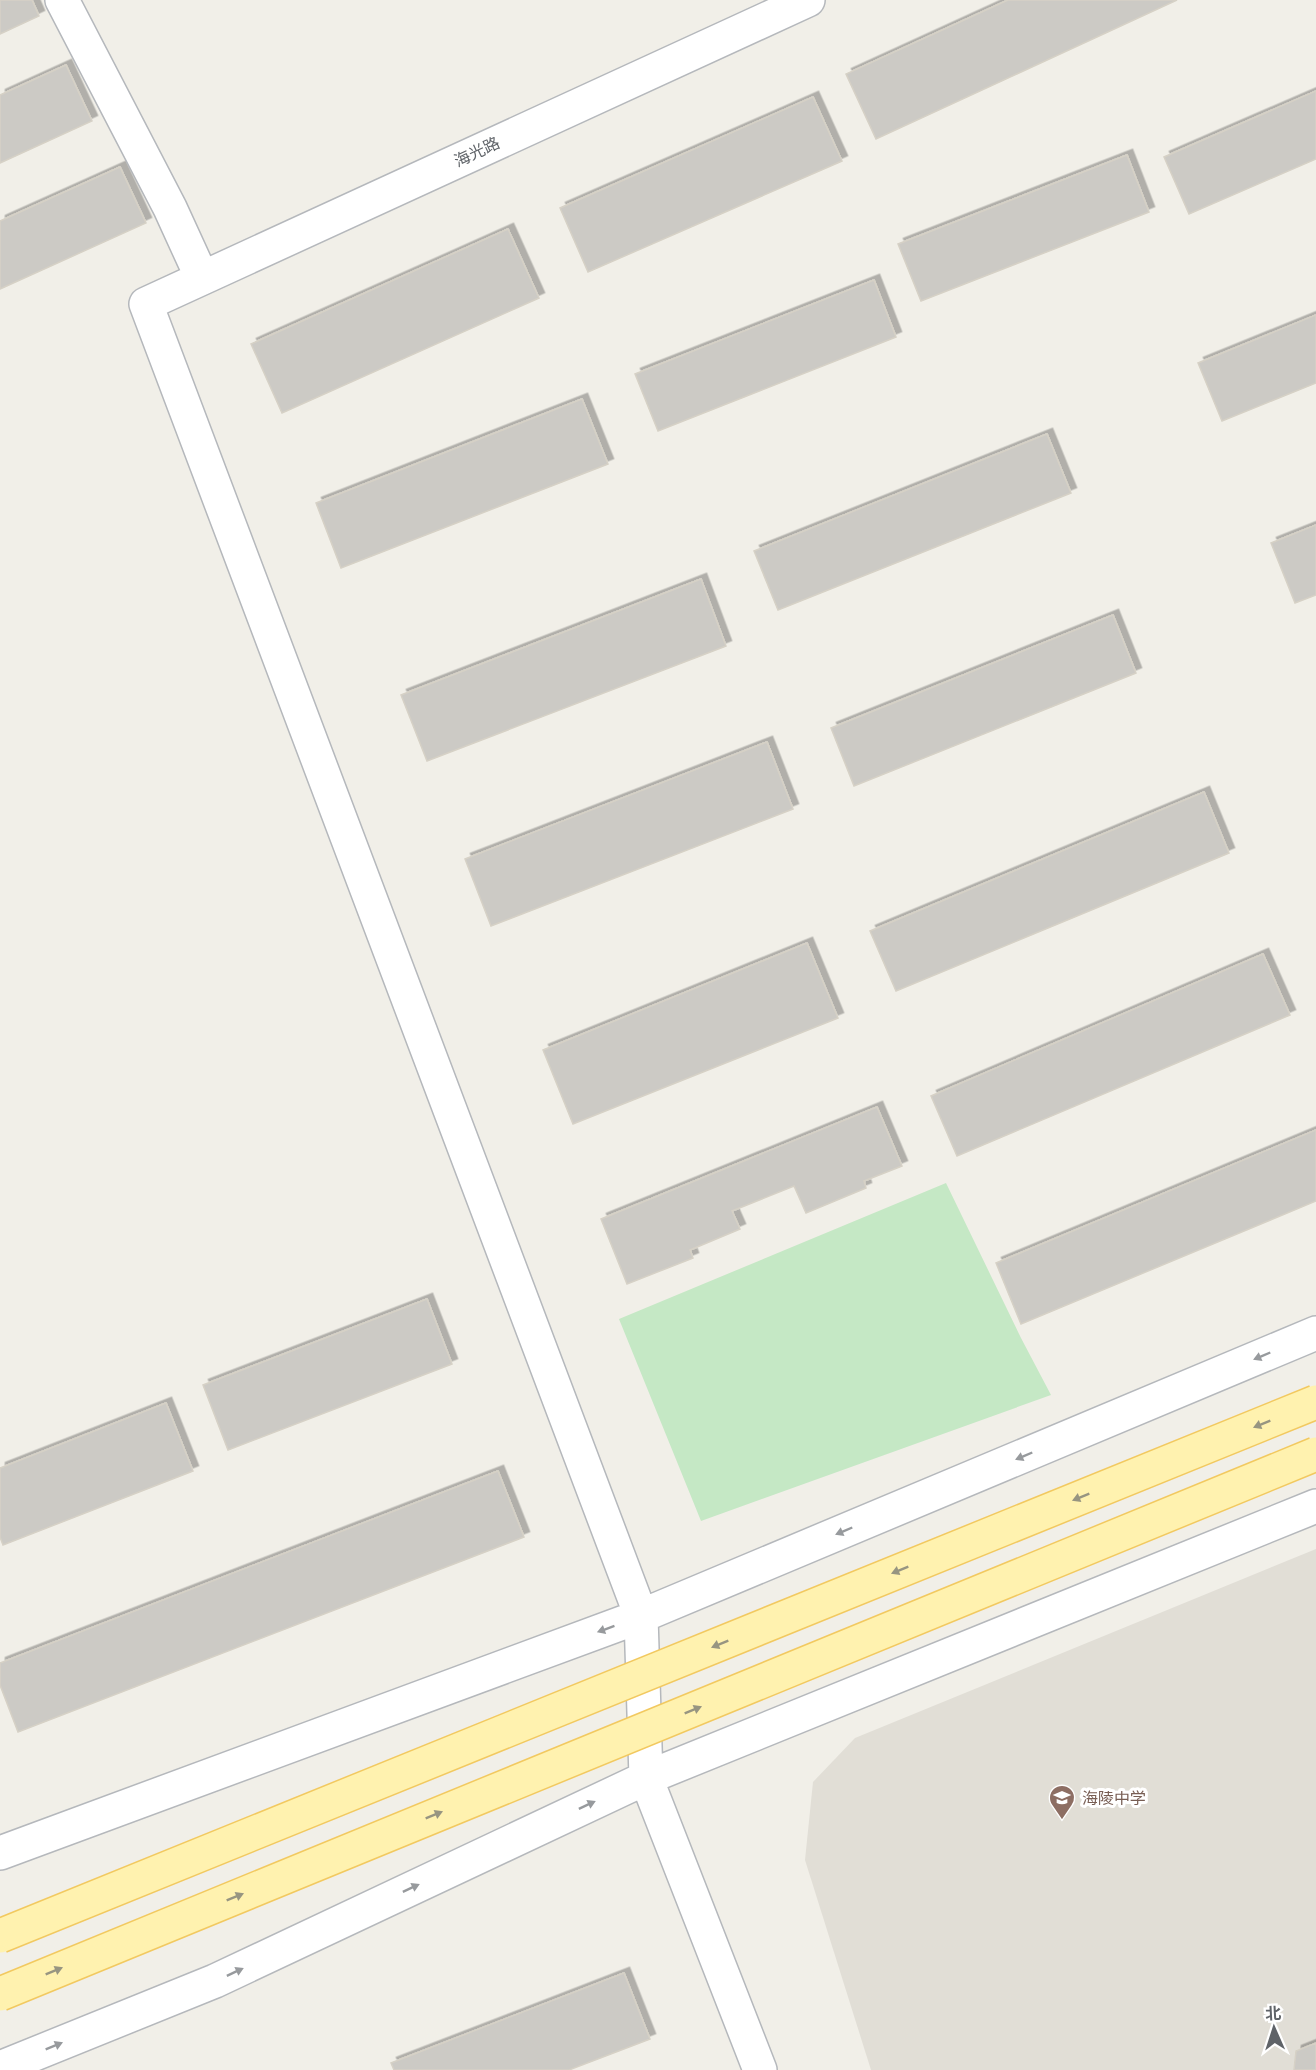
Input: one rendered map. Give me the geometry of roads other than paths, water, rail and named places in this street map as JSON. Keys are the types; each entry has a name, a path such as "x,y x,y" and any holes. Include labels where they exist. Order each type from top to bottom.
{"main road":[{"path":"0,1936 1316,1402"},
{"path":"0,1994 1316,1454"}],"street":[{"path":"62,0 170,208 202,278"},
{"name":"海光路","path":"641,1616 146,303 808,0"},
{"path":"0,1853 641,1616 1316,1333"},
{"path":"0,2068 215,1981 646,1778 1316,1506"},
{"path":"641,1616 646,1778 760,2070"}],"place":[{"name":"海陵中学","path":"1062,1821"}]}
